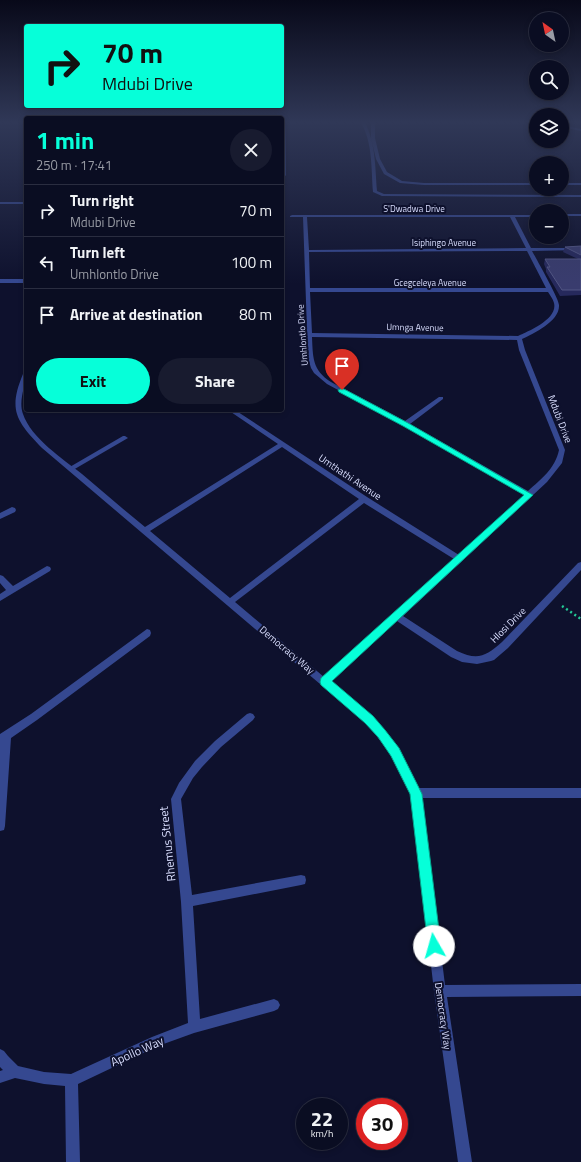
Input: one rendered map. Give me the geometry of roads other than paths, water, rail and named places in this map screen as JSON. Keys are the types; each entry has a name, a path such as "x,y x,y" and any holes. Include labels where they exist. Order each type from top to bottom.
{"street":[{"path":"374,175 376,192 383,195 581,196"},
{"path":"389,175 401,182 424,184 529,184"},
{"path":"569,184 580,185"},
{"path":"0,203 24,203"},
{"path":"569,215 581,215"},
{"name":"S'Dwadwa Drive","path":"292,216 529,216"},
{"name":"Umhlontlo Drive","path":"305,216 310,335 312,364 315,373 319,377 529,495"},
{"path":"512,216 557,304 556,312 540,326 519,338"},
{"name":"Isiphingo Avenue","path":"307,251 581,249"},
{"path":"0,282 24,281"},
{"name":"Gcegceleya Avenue","path":"308,290 551,290"},
{"name":"Umnga Avenue","path":"310,335 519,338"},
{"name":"Mdubi Drive","path":"325,682 529,495 558,465 562,450 522,350 519,338"},
{"name":"Democracy Way","path":"24,379 17,404 21,419 44,446 369,720 382,734 395,752 416,794 440,991 465,1162"},
{"path":"405,424 441,398"},
{"name":"Umthathi Avenue","path":"234,412 364,499 459,559"},
{"path":"71,468 125,438"},
{"path":"145,531 283,444"},
{"path":"230,602 364,499"},
{"path":"0,516 12,510"},
{"name":"Hlosi Drive","path":"397,616 454,654 465,659 477,660 490,657 505,646 581,565"},
{"path":"0,598 47,569"},
{"path":"0,578 12,590"},
{"path":"0,826 3,737 147,633"},
{"name":"Rhemus Street","path":"194,1027 187,902 176,800 182,785 201,761 250,717"},
{"path":"416,794 581,793"},
{"path":"187,902 301,880"},
{"path":"440,991 581,990"},
{"name":"Apollo Way","path":"15,1072 44,1078 71,1080 156,1041 194,1027 274,1005"},
{"path":"0,1055 3,1062 15,1072 0,1078"},
{"path":"71,1080 73,1162"}]}
